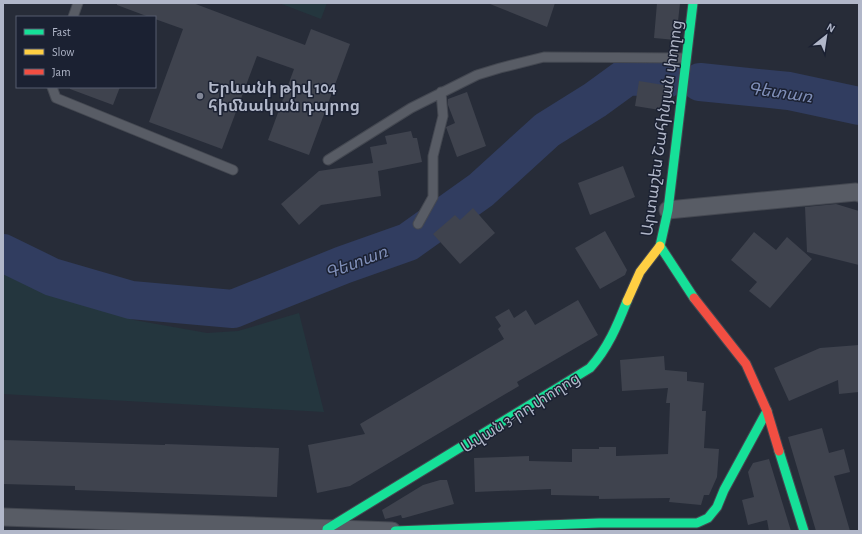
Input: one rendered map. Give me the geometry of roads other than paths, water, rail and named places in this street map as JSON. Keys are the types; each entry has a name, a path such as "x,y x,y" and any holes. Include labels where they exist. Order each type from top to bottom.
{"street":[{"name":"Արտաշես Շահինյան փողոց","path":"693,3 668,210 660,246 688,291 746,364 767,411 804,531"},
{"path":"668,210 856,192 859,193"},
{"name":"Ավան 3-րդ փողոց","path":"327,530 590,368 608,347 644,266 660,246"},
{"path":"3,517 73,525 393,531 599,527 698,522 708,518 717,507 724,490 767,411"}],"lane":[{"path":"73,16 78,3"},
{"path":"328,160 411,108 477,75 544,57 686,58"},
{"path":"52,88 56,98 233,170"},
{"path":"418,224 433,197 433,156 443,116 441,92"}],"waterway":[{"name":"Գետառ","path":"3,253 52,277 131,300 233,309 343,265 408,242 481,190 547,130 595,100 628,76 666,79"},
{"name":"Գետառ","path":"700,82 789,91 859,106"}],"place":[{"name":"Երևանի թիվ 104 հիմնական դպրոց","path":"200,96"}]}
